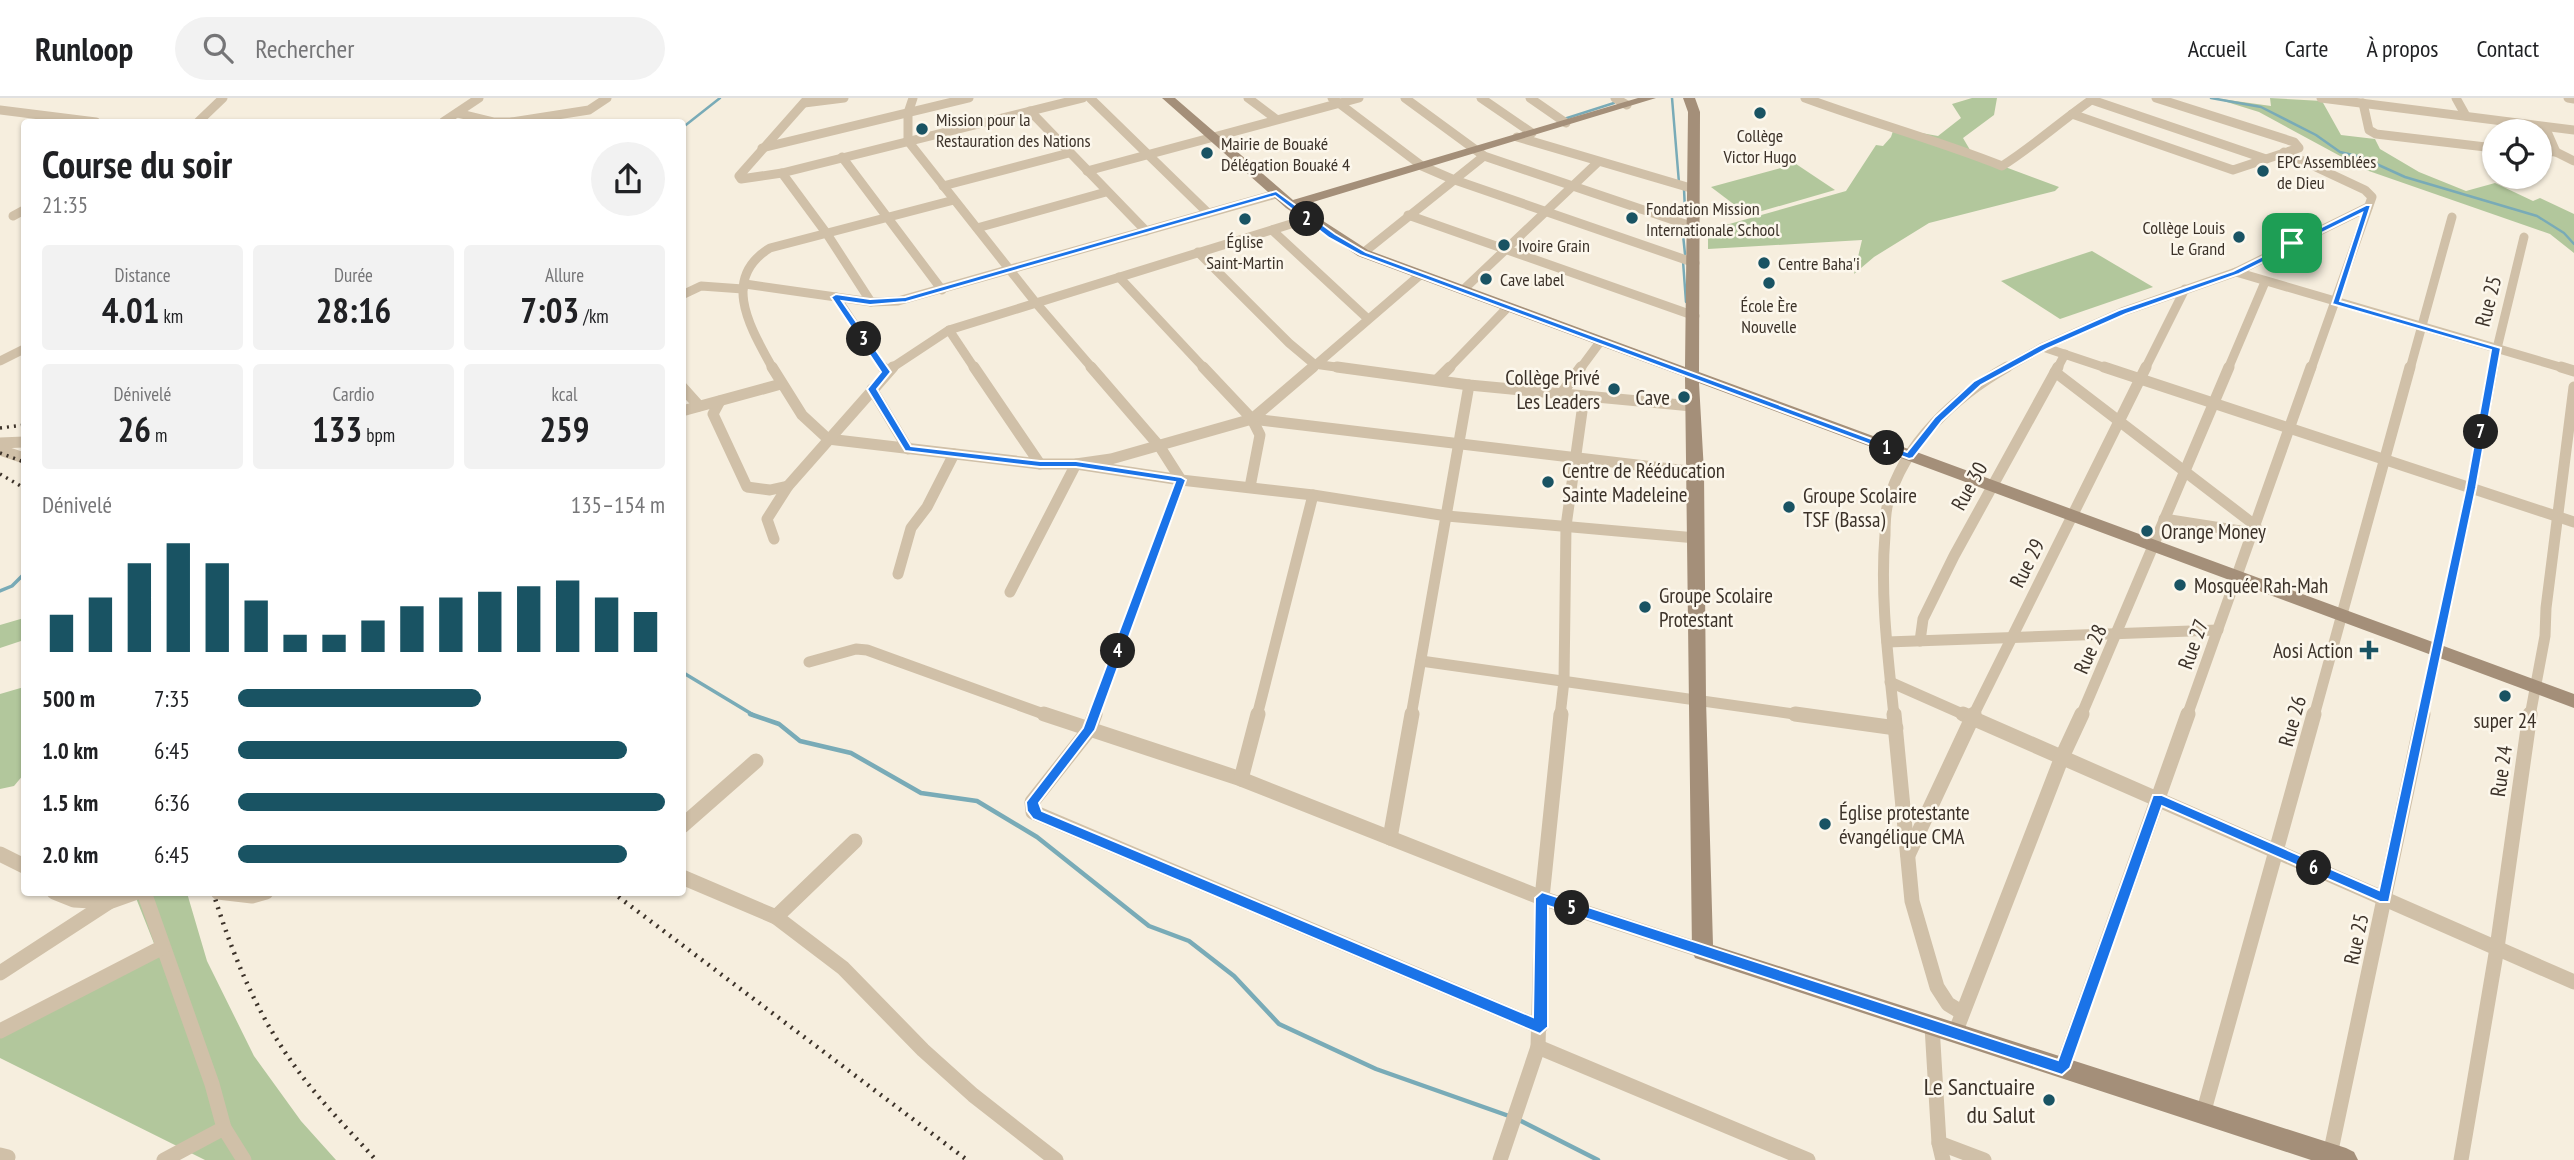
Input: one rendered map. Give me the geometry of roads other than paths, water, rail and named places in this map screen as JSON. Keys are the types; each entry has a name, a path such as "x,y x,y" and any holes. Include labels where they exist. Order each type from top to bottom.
{"street":[{"path":"201,119 223,98"},
{"path":"448,119 479,98"},
{"path":"531,119 589,110 607,98"},
{"path":"844,98 806,101 761,148 739,176 741,180 782,173 1083,98"},
{"path":"913,98 908,113 908,141 1036,303 1160,447 1181,480"},
{"path":"761,148 969,98"},
{"path":"1090,98 1208,213"},
{"path":"1168,98 1307,219 1363,253 2574,701"},
{"path":"1248,98 1276,119"},
{"path":"1087,172 1336,101 1360,98"},
{"path":"1405,98 1480,153 1572,187 1694,226"},
{"path":"1481,98 1532,133"},
{"path":"1530,98 1566,123"},
{"path":"1615,98 1628,105"},
{"path":"1290,205 1422,166 1480,153 1517,137 1650,98"},
{"path":"1689,98 1694,112 1695,316 1692,406 1696,472 1697,700 1703,951"},
{"path":"1805,98 1870,122 1941,142 2001,166 2037,144 2059,122 2093,99 2266,159"},
{"path":"2072,114 2234,170 2299,148 2298,145 2156,98"},
{"path":"2321,98 2482,119"},
{"path":"2456,98 2466,117"},
{"path":"2568,98 2574,99"},
{"path":"1336,101 1422,166 1452,179 1695,262"},
{"path":"2363,103 2369,130 2376,134 2482,147"},
{"path":"0,110 72,119"},
{"path":"586,119 589,110"},
{"path":"1030,111 1146,231"},
{"path":"457,113 482,119"},
{"path":"2552,128 2574,130"},
{"path":"1517,137 1694,189"},
{"path":"2552,143 2556,152"},
{"path":"2284,152 2371,193"},
{"path":"2552,152 2574,161"},
{"path":"943,186 1069,153"},
{"path":"1363,253 1480,153"},
{"path":"842,158 942,290"},
{"path":"1463,290 1598,162"},
{"path":"782,173 827,234 870,302"},
{"path":"977,228 1107,192"},
{"name":"Rue 27","path":"2062,1068 2335,302 2371,193"},
{"path":"686,293 705,286 744,286 870,302 898,301 1276,194"},
{"path":"954,200 759,253 745,275 741,301 781,384 816,432 828,439 1040,464 1076,464 1160,447 1252,419 1696,472"},
{"path":"1958,1023 1937,987 1912,901 1886,642 1883,533 1887,505 1895,482 1909,456 1938,419 1977,383 2043,347 2122,312 2236,272 2368,207"},
{"path":"13,216 21,212"},
{"path":"1408,215 1695,316"},
{"name":"Rue 26","path":"2203,1114 2452,217"},
{"path":"774,539 767,519 788,486 886,372 918,348 948,330 1307,219"},
{"path":"1272,230 1368,319"},
{"name":"Rue 25","path":"2338,1158 2384,898 2471,488 2496,348 2524,237"},
{"path":"1198,252 1314,365 1469,385 1692,406"},
{"path":"2236,272 2574,371"},
{"path":"1252,419 1420,275"},
{"path":"1119,276 1252,419 1259,435 1250,487"},
{"name":"Rue 28","path":"1958,1023 2063,757 2265,282"},
{"path":"741,301 774,288"},
{"name":"Rue 29","path":"1908,856 2010,637 2185,289"},
{"path":"836,297 886,372"},
{"path":"1437,380 1508,307"},
{"path":"948,330 1040,464"},
{"path":"1562,393 1600,342"},
{"path":"2043,347 2574,522"},
{"path":"0,360 21,350"},
{"name":"Rue 30","path":"1920,641 1923,619 1990,486 2065,354"},
{"path":"2055,372 2184,471 2254,530"},
{"path":"686,410 781,384"},
{"path":"1391,838 1469,385"},
{"name":"Rue 24","path":"2461,1160 2545,636 2574,387"},
{"path":"872,389 908,449"},
{"path":"686,391 699,406"},
{"path":"1500,1160 1538,1047 1542,898 1564,681 1566,526 1584,397"},
{"path":"720,401 713,414 747,487 770,490 788,486"},
{"path":"0,443 21,442"},
{"path":"0,450 21,457"},
{"path":"898,574 911,528 927,508 954,454"},
{"path":"1076,464 1181,480 1313,495 1447,516 1696,538"},
{"path":"1010,592 1076,464"},
{"path":"1181,480 1089,730 1032,802 1034,811 1037,815 1540,1027"},
{"path":"1241,779 1313,495"},
{"path":"2164,519 2254,530"},
{"path":"1886,642 2218,629"},
{"path":"809,662 856,649 867,650 1089,730 1241,779 1542,898 1932,1026 1958,1023 2062,1068 2338,1158"},
{"path":"1421,661 1896,728"},
{"path":"1890,682 2574,982"},
{"path":"686,822 756,761"},
{"path":"776,917 855,841"},
{"path":"0,854 21,864"},
{"path":"686,879 776,917 843,968 923,1050 973,1095 1056,1160"},
{"path":"64,896 74,900 109,902"},
{"path":"0,973 109,902 126,896"},
{"path":"145,896 212,1084 224,1128 244,1160"},
{"path":"4,1026 163,947"},
{"path":"1932,1026 1941,1152 1984,1160"},
{"path":"1538,1047 1808,1160"},
{"path":"164,1160 224,1128"}],"waterway":[{"path":"686,125 720,98"},
{"path":"1672,98 1679,183"},
{"path":"2211,98 2261,107 2316,135 2340,152 2361,157 2405,177 2537,216 2564,233 2574,244"},
{"path":"1564,119 1614,103"},
{"path":"1684,189 1685,210"},
{"path":"1682,225 1685,254"},
{"path":"1683,261 1686,302"},
{"path":"0,591 12,586 21,577"},
{"path":"686,674 754,715"},
{"path":"750,714 754,715"},
{"path":"754,715 779,724 800,741 851,753 921,793 977,801 1037,837 1149,926 1189,941 1234,976 1279,1024 1376,1069 1509,1116"},
{"path":"1519,1120 1598,1160"}],"railway":[{"path":"0,428 21,425"},
{"path":"0,453 21,461"},
{"path":"0,474 21,486"},
{"path":"214,896 245,978 276,1039 309,1085 376,1160"},
{"path":"617,896 967,1160"}],"place":[{"name":"Collège Victor Hugo","path":"1760,113"},
{"name":"Mission pour la Restauration des Nations","path":"922,129"},
{"name":"Mairie de Bouaké Délégation Bouaké 4","path":"1207,153"},
{"name":"EPC Assemblées de Dieu","path":"2263,171"},
{"name":"Fondation Mission Internationale School","path":"1632,218"},
{"name":"Église Saint-Martin","path":"1245,219"},
{"name":"Collège Louis Le Grand","path":"2239,237"},
{"name":"Ivoire Grain","path":"1504,245"},
{"name":"Centre Baha'i","path":"1764,263"},
{"name":"Cave label","path":"1486,279"},
{"name":"École Ère Nouvelle","path":"1769,283"},
{"name":"Collège Privé Les Leaders","path":"1614,389"},
{"name":"Cave","path":"1684,397"},
{"name":"Centre de Rééducation Sainte Madeleine","path":"1548,482"},
{"name":"Groupe Scolaire TSF (Bassa)","path":"1789,507"},
{"name":"Orange Money","path":"2147,531"},
{"name":"Mosquée Rah-Mah","path":"2180,585"},
{"name":"Groupe Scolaire Protestant","path":"1645,607"},
{"name":"Aosi Action","path":"2369,650"},
{"name":"super 24","path":"2505,696"},
{"name":"Église protestante évangélique CMA","path":"1825,824"},
{"name":"Le Sanctuaire du Salut","path":"2049,1100"}]}
